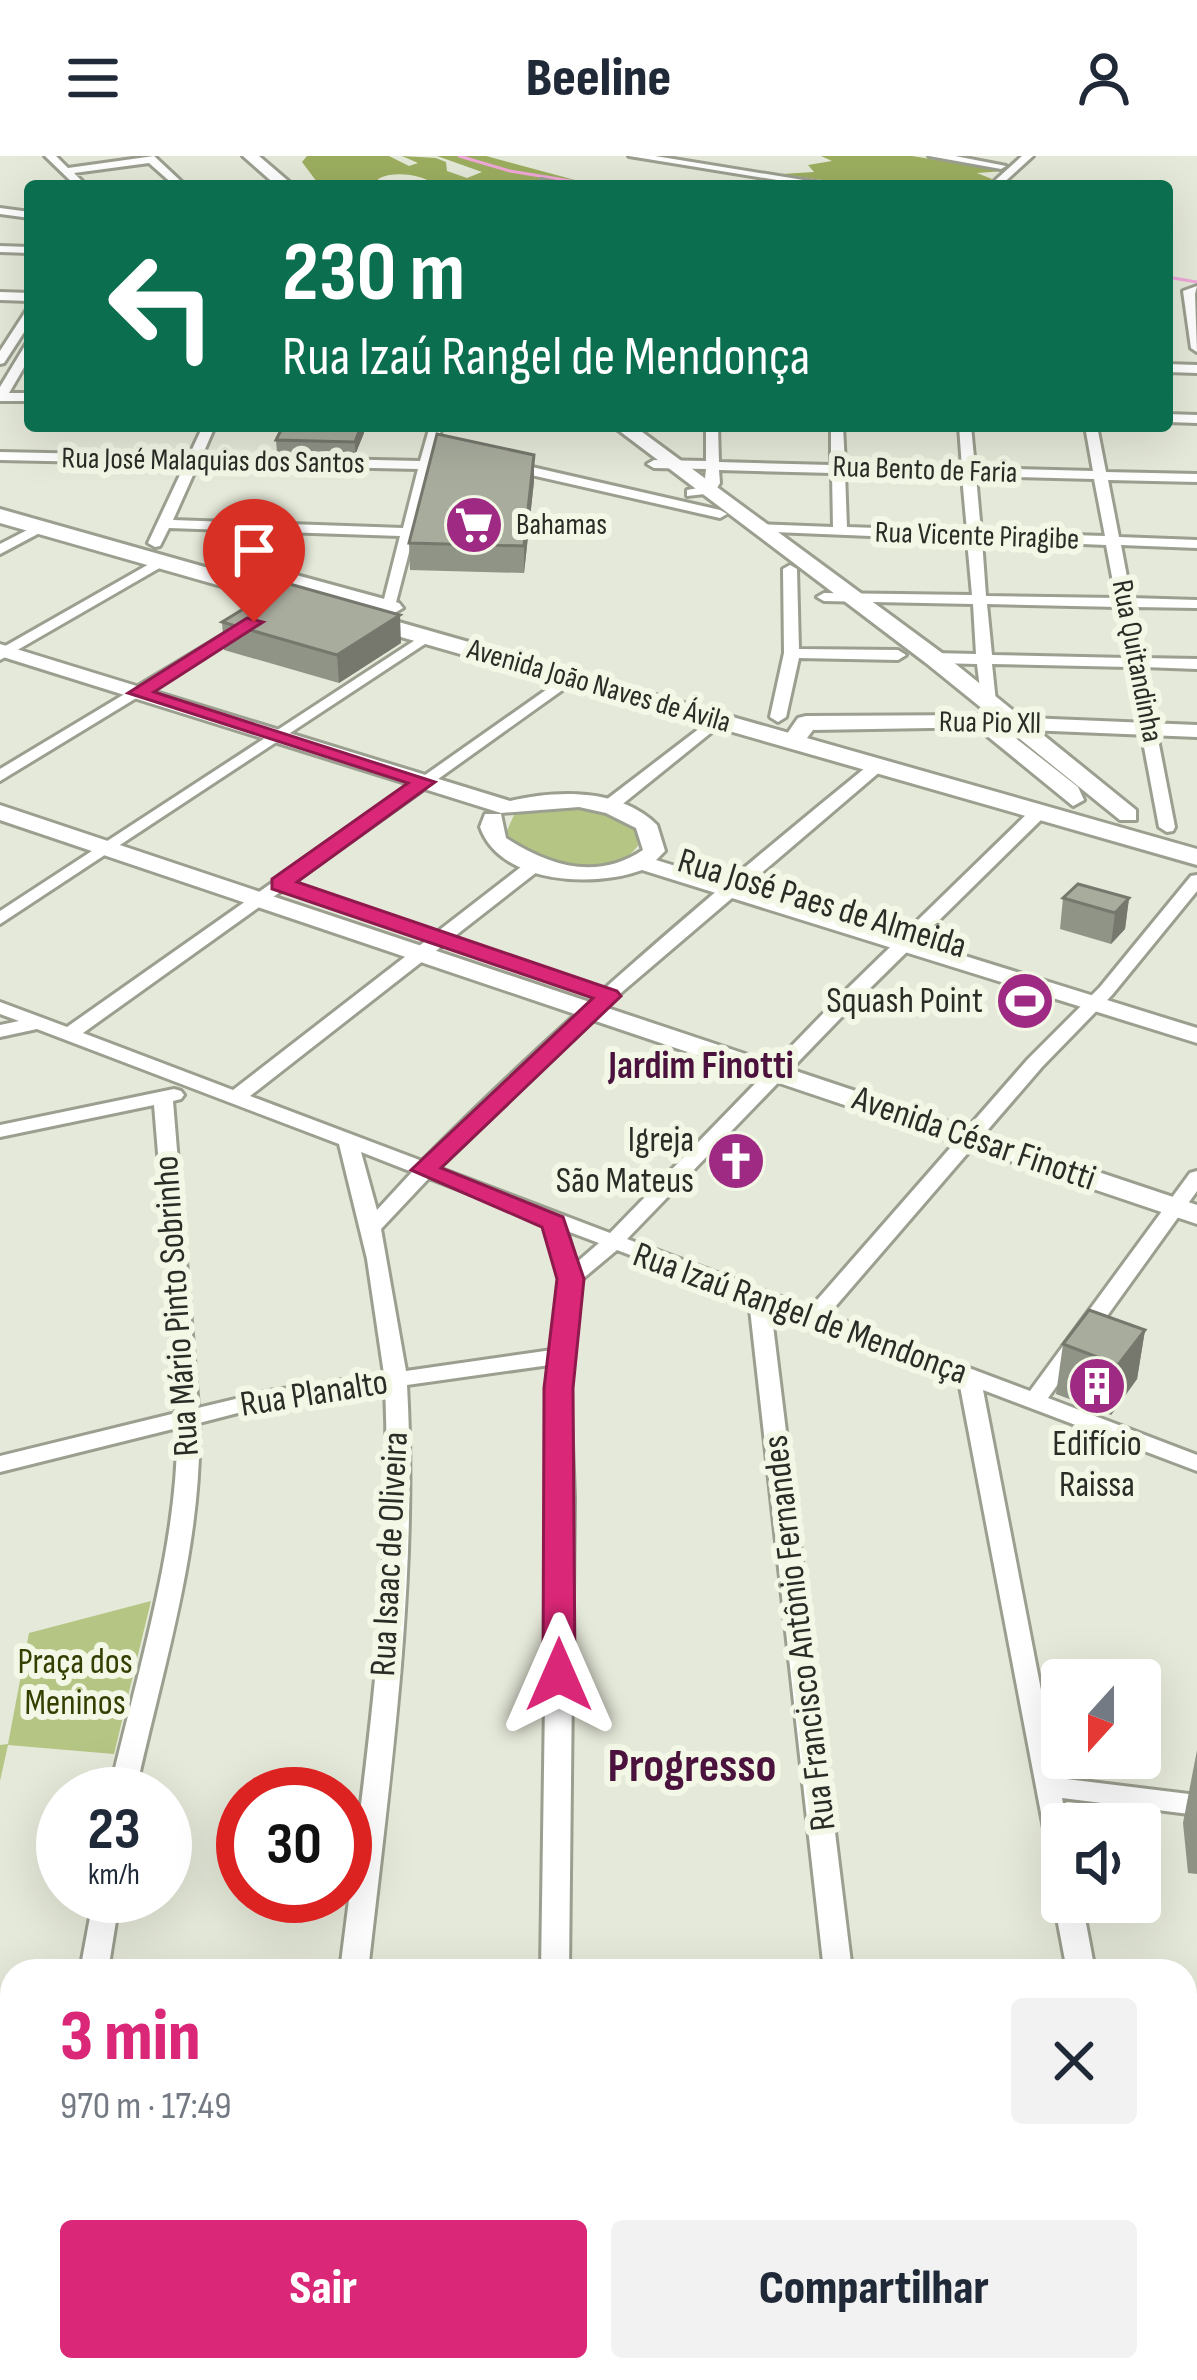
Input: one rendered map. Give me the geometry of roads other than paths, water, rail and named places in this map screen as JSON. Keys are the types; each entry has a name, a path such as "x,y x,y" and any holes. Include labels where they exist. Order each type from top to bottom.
{"main road":[{"path":"250,156 279,180"},
{"path":"272,156 301,180"},
{"path":"614,432 664,463"},
{"path":"629,432 700,491 934,658 985,712"},
{"path":"700,491 719,514 898,655 1010,723 1128,815"},
{"name":"Avenida João Naves de Ávila","path":"0,499 778,717 876,767 1197,857"},
{"name":"Avenida João Naves de Ávila","path":"0,516 42,528 161,543 283,605 426,637 717,720 800,732 1197,836"},
{"name":"Rua Pio Xll","path":"800,732 985,712"},
{"name":"Avenida César Finotti","path":"0,793 117,841"},
{"name":"Avenida César Finotti","path":"0,812 117,841 270,890 1190,1197"}],"street":[{"path":"50,156 76,180"},
{"path":"634,156 795,180"},
{"path":"934,156 1001,166"},
{"path":"1001,180 1028,156"},
{"path":"66,171 150,158 174,180"},
{"path":"0,200 6,212"},
{"path":"1197,290 1189,292 1197,348"},
{"path":"1173,316 1190,317"},
{"path":"0,360 4,346 24,321"},
{"path":"0,397 8,370"},
{"path":"161,543 206,432"},
{"path":"389,607 434,455 436,432"},
{"path":"700,491 712,463 712,432"},
{"path":"838,432 840,531"},
{"path":"966,432 978,536 985,712 1071,791 1073,800"},
{"name":"Rua Quitandinha","path":"1092,432 1167,827"},
{"name":"Rua José Malaquias dos Santos","path":"0,456 194,461 434,455"},
{"path":"493,463 719,514"},
{"name":"Rua Bento de Faria","path":"664,463 1197,478"},
{"path":"0,550 42,528"},
{"name":"Rua Vicente Piragibe","path":"757,528 1197,544"},
{"path":"2,655 161,543 409,532"},
{"path":"778,717 791,653 790,568"},
{"path":"824,597 1197,604"},
{"path":"0,776 254,622"},
{"path":"0,920 426,637"},
{"path":"791,653 898,655"},
{"path":"2,655 501,813 553,799 608,807 717,720"},
{"path":"934,658 1197,664"},
{"path":"68,1034 570,678"},
{"name":"Rua Pio Xll","path":"1010,723 1197,731"},
{"path":"372,1227 424,1170 602,1003 876,767"},
{"name":"Rua José Paes de Almeida","path":"608,807 646,825 648,857"},
{"path":"235,1098 536,864 496,842 501,813"},
{"path":"570,1279 611,1244 1038,813"},
{"name":"Rua José Paes de Almeida","path":"536,864 594,875 648,857 1099,997 1197,1020"},
{"path":"814,1316 1197,880"},
{"name":"Rua José Paes de Almeida","path":"1099,997 1197,1036"},
{"name":"Rua Izaú Rangel de Mendonça","path":"0,1008 1197,1463"},
{"path":"0,1031 39,1023"},
{"path":"0,1131 203,1086"},
{"name":"Rua Mário Pinto Sobrinho","path":"128,1767 185,1510 190,1416 163,1098"},
{"name":"Rua Isaac de Oliveira","path":"348,1140 372,1227 395,1381 395,1596 355,1959"},
{"path":"1033,1402 1190,1197"},
{"path":"554,1222 570,1279 562,1357 555,1959"},
{"name":"Rua Francisco Antônio Fernandes","path":"759,1295 837,1959"},
{"name":"Rua Planalto","path":"0,1464 269,1398 562,1357"},
{"path":"969,1376 1049,1803"},
{"path":"1046,1786 1197,1804"},
{"path":"96,1959 102,1923"},
{"path":"1072,1923 1079,1959"}],"waterway":[{"path":"459,156 565,180"},
{"path":"1173,278 1197,282"}],"place":[{"name":"Bahamas","path":"474,525"},
{"name":"Squash Point","path":"1025,1001"},
{"name":"Igreja São Mateus","path":"736,1161"},
{"name":"Edifício Raissa","path":"1097,1386"}],"district":[{"name":"Jardim Finotti","path":"701,1066"},
{"name":"Progresso","path":"692,1766"}],"park label":[{"name":"Praça dos Meninos","path":"75,1682"}]}
